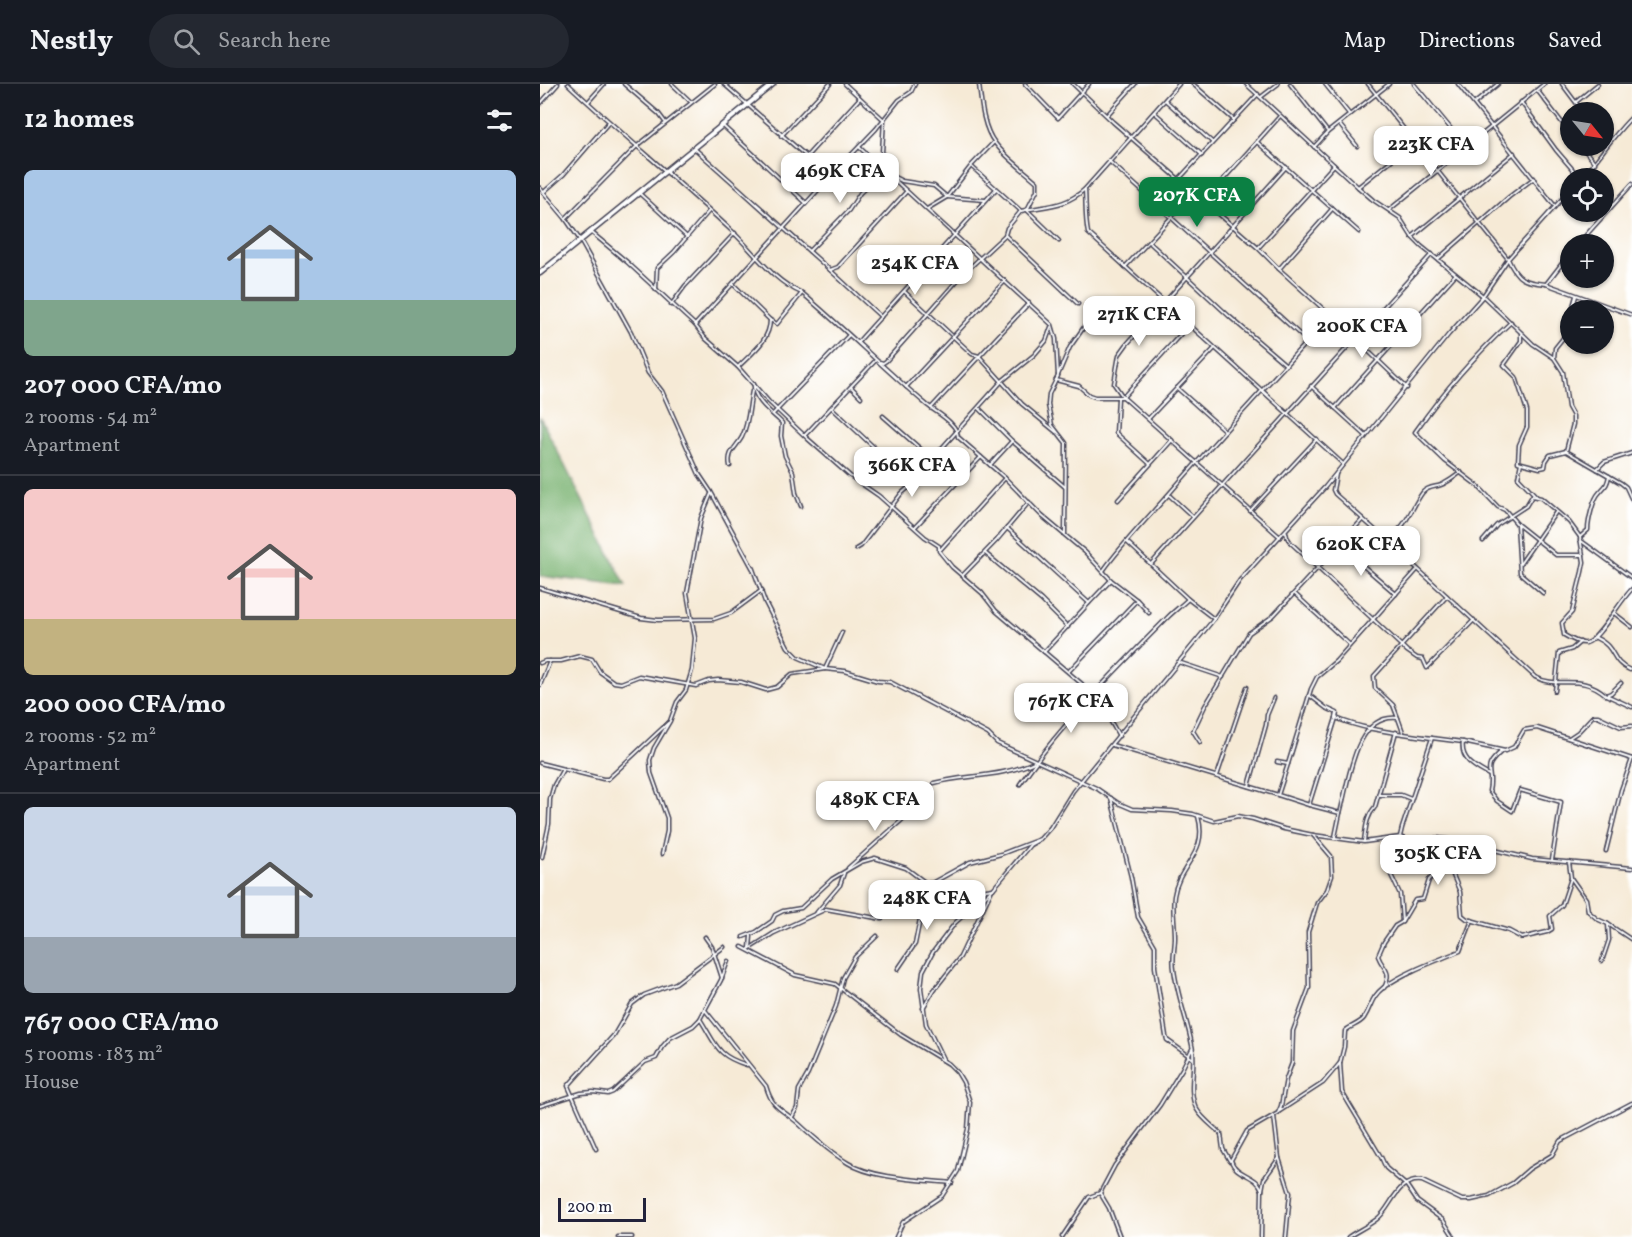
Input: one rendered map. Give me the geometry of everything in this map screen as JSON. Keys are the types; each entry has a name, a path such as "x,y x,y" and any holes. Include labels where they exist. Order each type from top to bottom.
{"street":[{"path":"540,104 558,84"},
{"path":"568,84 735,233 784,282 802,293 958,432 958,437 1149,613"},
{"path":"587,102 604,84"},
{"path":"624,84 665,122"},
{"path":"672,84 691,102"},
{"path":"565,218 636,147 715,84"},
{"path":"724,84 830,177"},
{"path":"540,273 773,84"},
{"path":"782,136 830,84"},
{"path":"845,84 884,120"},
{"path":"695,325 884,120 898,100 911,92 915,84"},
{"path":"978,84 979,97 994,142 1039,186 1027,210"},
{"path":"1025,84 1058,118 1089,84"},
{"path":"1073,84 1258,248 1407,388"},
{"path":"1107,115 1135,84"},
{"path":"876,360 883,363 886,361 927,314 1005,235 1007,228 1021,211 1045,208 1073,200 1179,84"},
{"path":"1193,84 1234,120"},
{"path":"1246,84 1358,188 1400,218 1412,237 1483,296 1533,344 1554,358 1563,372 1568,407 1573,416 1566,451"},
{"path":"1179,179 1259,96 1278,84"},
{"path":"1290,84 1328,132"},
{"path":"1326,84 1350,115"},
{"path":"1368,84 1508,259 1514,274 1532,283 1546,284 1632,315"},
{"path":"1314,147 1328,132 1389,84"},
{"path":"1414,84 1466,148"},
{"path":"1458,84 1556,206"},
{"path":"1474,104 1498,84"},
{"path":"1389,210 1544,84"},
{"path":"1563,84 1576,102 1598,84"},
{"path":"1537,90 1560,120"},
{"path":"806,157 860,98"},
{"path":"1165,100 1213,143"},
{"path":"1521,102 1571,168"},
{"path":"1154,112 1202,155"},
{"path":"1204,201 1281,116"},
{"path":"1591,168 1608,142 1632,117"},
{"path":"884,120 882,153 888,174 902,181 934,186 947,197 985,200"},
{"path":"544,191 563,175 609,122"},
{"path":"1339,124 1358,146"},
{"path":"722,125 806,204"},
{"path":"1257,141 1359,232"},
{"path":"1358,188 1414,141"},
{"path":"927,209 947,197 971,166 994,142"},
{"path":"859,147 1052,325 1056,339 1058,376"},
{"path":"694,148 881,317"},
{"path":"1412,237 1514,153"},
{"path":"1589,156 1595,164"},
{"path":"1109,161 1307,341"},
{"path":"1258,248 1334,165"},
{"path":"971,166 1021,211"},
{"path":"1280,537 1123,397 1114,384 1119,355 1286,167"},
{"path":"809,251 849,210 860,193 884,170"},
{"path":"1438,259 1534,178"},
{"path":"1587,234 1632,184"},
{"path":"540,188 580,240 631,332 648,373 662,391 690,456 762,590 765,602 788,647 798,657 825,669"},
{"path":"858,342 996,189"},
{"path":"1085,189 1085,220 1088,233 1343,464"},
{"path":"830,270 838,267 906,192"},
{"path":"639,193 687,237"},
{"path":"1125,267 1194,193"},
{"path":"944,1061 931,1036 921,988 923,971 933,952 955,923 993,889 1030,845 1040,839 1050,828 1073,791 1214,619 1240,580 1337,472 1483,296 1508,259 1560,201"},
{"path":"1278,269 1333,208"},
{"path":"1027,210 1059,241"},
{"path":"656,290 657,268 710,211"},
{"path":"590,231 695,325 705,338 738,367 753,386 804,436 939,546 939,551 952,567 991,602 996,611 1069,671 1093,696 1119,736"},
{"path":"671,305 735,233"},
{"path":"1005,235 1078,304"},
{"path":"1149,242 1286,364"},
{"path":"1152,563 1432,254"},
{"path":"1546,284 1560,266"},
{"path":"1335,408 1455,275"},
{"path":"906,387 1005,280"},
{"path":"733,284 777,324 802,293"},
{"path":"905,292 972,354 979,357 1022,404 1060,435"},
{"path":"1575,300 1576,296"},
{"path":"931,408 1029,303"},
{"path":"1103,571 1113,555 1128,542 1168,494 1330,316"},
{"path":"738,367 767,337 770,320"},
{"path":"1511,322 1489,342 1449,387 1415,432 1445,461 1478,486 1498,507 1505,510 1517,524 1556,555 1583,555"},
{"path":"1056,380 1080,386 1089,395 1095,397 1123,397 1190,324"},
{"path":"856,549 861,546 891,506 1002,381 1034,355 1046,341 1052,325"},
{"path":"1065,534 1066,443 1052,425 1048,405 1049,394 1075,337 1084,327"},
{"path":"1520,332 1521,340 1504,365 1516,376 1527,411 1527,427 1519,445 1518,462 1540,468 1545,467 1550,455 1566,451 1626,487 1632,500"},
{"path":"773,414 849,335"},
{"path":"1554,358 1555,348 1560,342"},
{"path":"1148,419 1215,347"},
{"path":"804,436 876,360"},
{"path":"753,386 761,401 782,423 781,436 785,456 793,472 796,493 801,506"},
{"path":"730,466 730,454 746,427 753,386"},
{"path":"1311,386 1365,436"},
{"path":"851,387 861,397"},
{"path":"1177,388 1225,431"},
{"path":"1118,398 1116,433 1150,464"},
{"path":"832,408 912,483"},
{"path":"979,408 1012,441 1066,488"},
{"path":"883,416 932,459"},
{"path":"1250,511 1317,439"},
{"path":"1118,500 1172,440"},
{"path":"990,465 1012,441"},
{"path":"1597,469 1604,462 1632,453"},
{"path":"915,527 981,457"},
{"path":"1521,462 1518,477 1569,522 1580,538 1632,578"},
{"path":"1337,472 1333,490 1335,494 1535,677 1546,683 1580,681 1632,707"},
{"path":"1383,537 1390,537 1404,524 1423,493 1430,487 1443,485 1461,472"},
{"path":"1580,538 1588,530 1588,519 1597,494 1607,486 1609,476"},
{"path":"939,551 1005,478"},
{"path":"662,854 667,818 651,772 650,760 677,702 688,685 695,654 687,593 701,518 711,492"},
{"path":"1168,494 1193,517"},
{"path":"1483,541 1497,525 1526,506 1532,496 1538,497"},
{"path":"963,575 1029,502"},
{"path":"1520,565 1556,512"},
{"path":"1200,742 1193,731 1205,706 1249,633 1273,616 1363,519"},
{"path":"1517,524 1520,573 1544,593"},
{"path":"1289,527 1286,535 1288,540 1414,657 1423,659 1427,668 1474,620"},
{"path":"1007,528 1089,603"},
{"path":"1580,538 1584,562 1572,612 1562,623 1564,635 1587,644 1596,638 1606,621 1632,589"},
{"path":"1128,542 1188,599 1214,619"},
{"path":"1339,545 1396,594"},
{"path":"985,553 1041,600 1068,627"},
{"path":"1278,795 1309,695 1317,677 1336,661 1417,570"},
{"path":"1044,652 1111,580"},
{"path":"540,588 641,618 658,620 722,617 762,590"},
{"path":"1294,594 1350,645"},
{"path":"1404,733 1393,705 1375,688 1377,671 1447,596"},
{"path":"1020,784 1036,760 1093,696 1169,615 1188,599"},
{"path":"1069,671 1137,600"},
{"path":"1614,613 1632,627"},
{"path":"825,669 842,632"},
{"path":"1596,638 1606,643 1618,664 1630,670"},
{"path":"1555,691 1559,653 1572,649 1580,642"},
{"path":"540,663 585,657 595,662 600,672 614,682 621,683 639,676 696,686 709,681 741,681 766,690 777,687 792,674 825,669 844,671 878,681 890,682 988,734 997,743 1096,788 1132,809 1172,811 1214,821 1238,816 1313,835 1364,842 1400,837 1412,842 1423,842 1436,838 1466,841 1532,859 1632,868"},
{"path":"540,685 550,661"},
{"path":"1178,662 1223,677"},
{"path":"1606,695 1621,683"},
{"path":"1217,776 1246,687"},
{"path":"1309,695 1337,713 1309,805"},
{"path":"1249,786 1267,715 1274,698"},
{"path":"1569,738 1593,716 1598,716 1621,727 1632,726"},
{"path":"1336,718 1368,729 1463,742 1502,751"},
{"path":"1335,837 1356,750 1368,729 1383,718 1398,718"},
{"path":"540,763 608,779 670,721"},
{"path":"1552,860 1561,802 1520,790 1512,811 1497,801 1489,791 1488,766 1502,751 1514,747 1524,730 1538,728 1632,759 1620,790 1606,851"},
{"path":"1364,842 1366,823 1375,807 1396,732"},
{"path":"1402,922 1400,894 1392,875 1400,837 1432,738"},
{"path":"1463,742 1463,753 1466,759 1489,775"},
{"path":"1112,745 1340,813"},
{"path":"934,783 961,777 1003,773 1036,760"},
{"path":"1277,762 1288,764"},
{"path":"542,857 549,824 550,799 554,785 563,769"},
{"path":"1378,795 1401,795 1412,799"},
{"path":"1111,798 1131,877 1138,917 1155,946 1155,967 1167,1040 1192,1058"},
{"path":"817,912 840,885 845,871 902,820 914,801"},
{"path":"1198,816 1202,834 1197,852 1177,882 1173,906 1175,939 1172,954 1193,1047 1194,1101 1203,1117 1221,1134 1222,1149 1231,1163 1237,1170 1258,1182 1262,1190"},
{"path":"1280,1111 1286,1077 1292,1063 1294,1027 1309,988 1308,932 1317,903 1327,890 1332,876 1331,856 1313,835"},
{"path":"898,969 915,944 920,915 932,883 970,862 1001,854 1040,839"},
{"path":"1384,988 1388,975 1378,959 1378,954 1395,926 1402,922 1415,900 1423,899 1429,880 1466,841"},
{"path":"743,937 756,932 783,911 801,908 832,879 861,862 875,858 906,868 926,883 980,891 993,889"},
{"path":"1444,865 1452,873 1460,892 1462,915 1509,931 1522,938 1552,929 1550,916 1565,899 1571,878 1569,862"},
{"path":"1571,878 1586,899 1588,912 1632,939"},
{"path":"924,1008 934,990 960,957 993,889"},
{"path":"749,949 826,909 882,919"},
{"path":"1454,1237 1445,1222 1417,1201 1407,1186 1386,1168 1382,1157 1345,1099 1342,1092 1340,1063 1345,1031 1362,1021 1371,1002 1384,988 1433,961 1460,951 1472,920"},
{"path":"1602,961 1609,940 1608,924"},
{"path":"749,949 751,934"},
{"path":"792,1118 797,1108 799,1090 836,1006 848,967 877,936"},
{"path":"705,937 712,947 722,978"},
{"path":"596,1149 568,1086 614,1035 632,1004 644,995 676,983 724,947"},
{"path":"742,947 795,975 829,981 901,1035 944,1061 957,1072 970,1102 968,1129 958,1171 952,1183 937,1200 903,1222 896,1237"},
{"path":"540,1106 586,1092 608,1094 613,1092 645,1062 656,1058 670,1038 693,1026 700,1019 722,978 728,961"},
{"path":"705,1010 765,1086 779,1110 850,1165 882,1174 952,1183"},
{"path":"700,1019 710,1040 721,1054 732,1061 749,1066"},
{"path":"1062,1237 1089,1197 1100,1193 1115,1165 1160,1105 1193,1047"},
{"path":"1231,1163 1247,1131 1323,1083 1340,1063"},
{"path":"1348,1237 1376,1220 1396,1192 1415,1181 1422,1181 1467,1200 1489,1196 1513,1184 1529,1169 1552,1155 1560,1141 1632,1103"},
{"path":"1274,1116 1279,1158 1290,1193 1286,1237"},
{"path":"1261,1237 1262,1190 1266,1173 1279,1158"},
{"path":"1100,1193 1120,1237"},
{"path":"618,1237 632,1237"}],"green space":[{"path":"540,417 626,586 540,576"}]}
